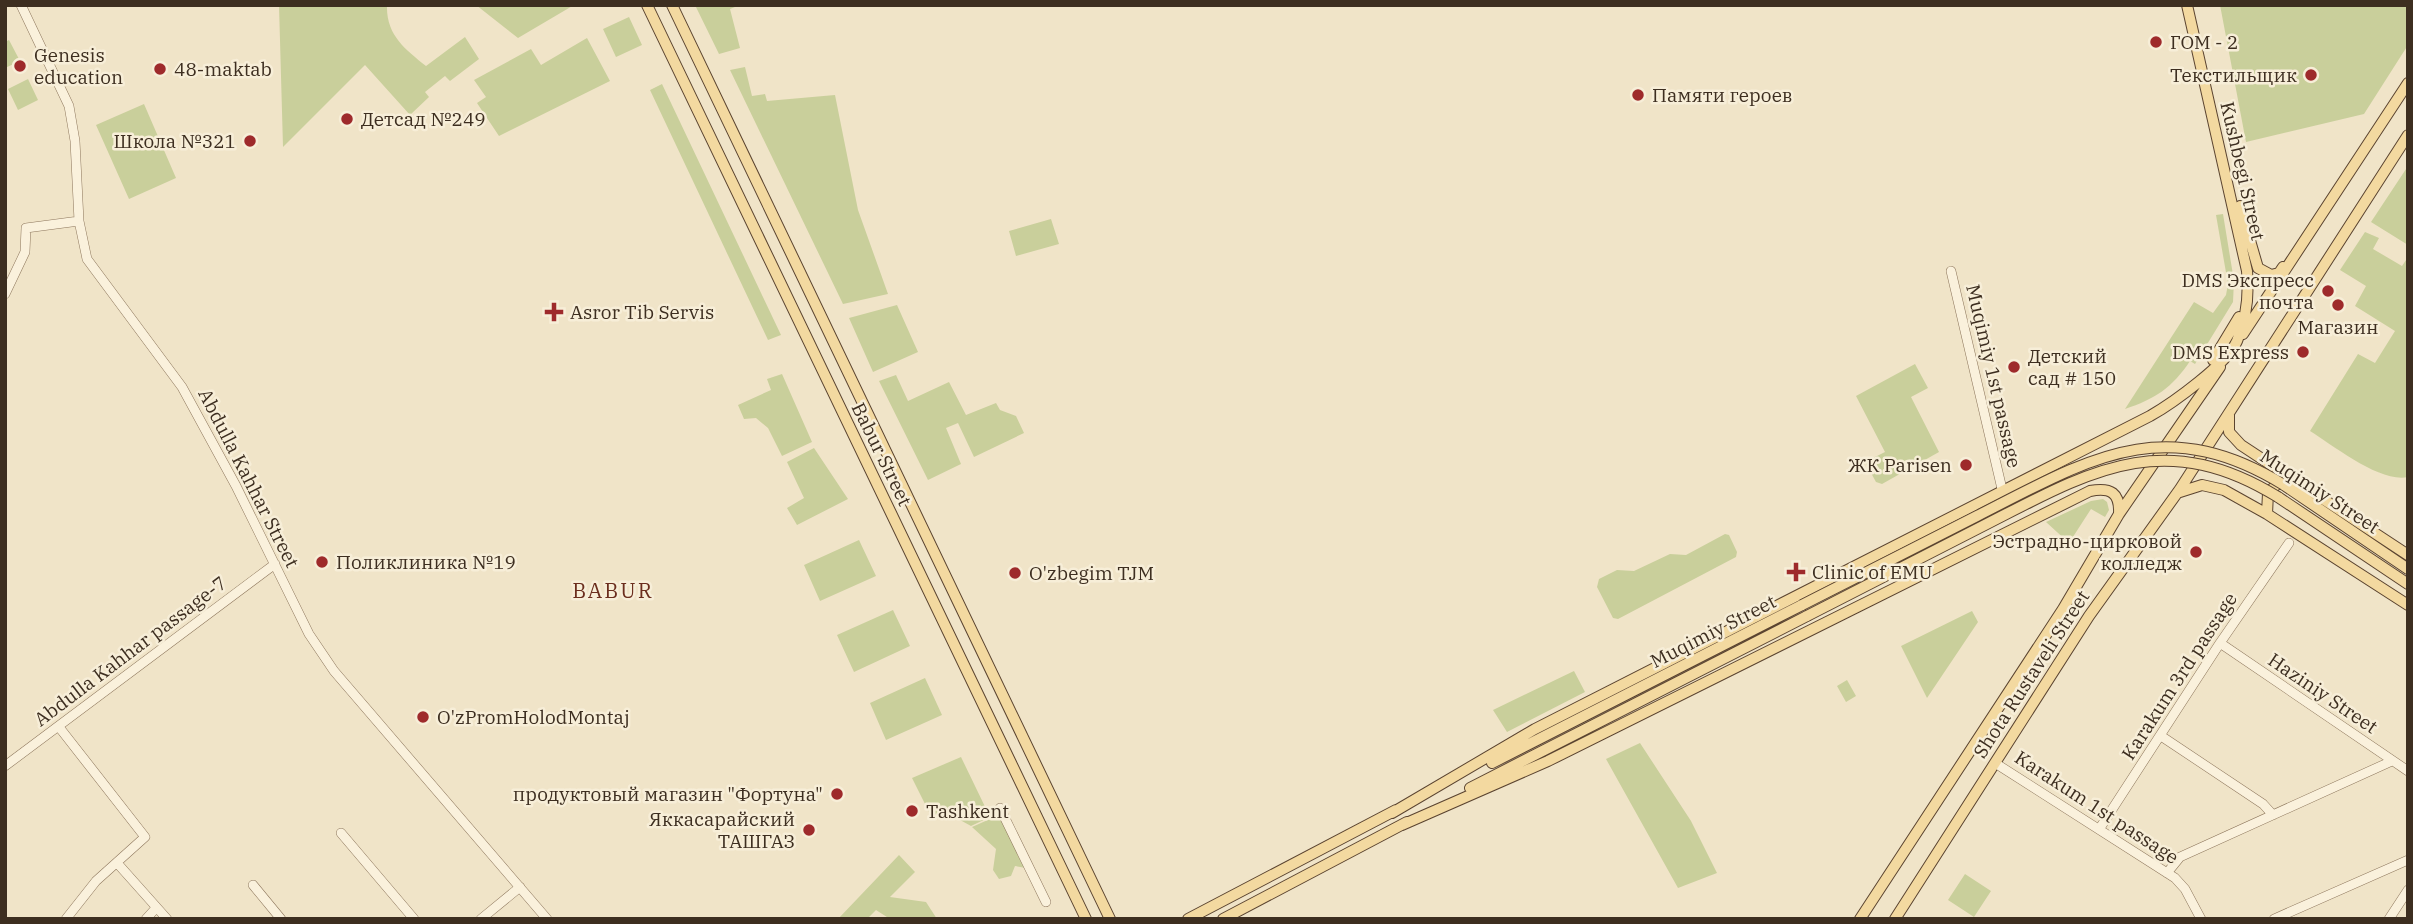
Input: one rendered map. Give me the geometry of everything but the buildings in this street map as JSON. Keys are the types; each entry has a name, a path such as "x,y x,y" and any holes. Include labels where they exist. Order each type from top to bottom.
{"main road":[{"name":"Babur Street","path":"647,5 1086,919"},
{"name":"Babur Street","path":"672,5 1110,919"},
{"name":"Kushbegi Street","path":"2187,5 2244,257 2248,288 2246,312 2236,344"},
{"name":"Kushbegi Street","path":"2194,5 2251,252 2262,272 2271,275 2279,273"},
{"name":"Shota Rustaveli Street","path":"1860,919 2063,609 2119,514 2236,344 2408,83"},
{"name":"Shota Rustaveli Street","path":"1895,919 2089,615 2176,496 2408,135"},
{"name":"Shota Rustaveli Street","path":"2279,273 2303,238 2315,226"},
{"path":"2201,379 2235,325 2248,288"},
{"path":"1392,813 1535,729 2002,489 2162,410 2201,379 2236,344"},
{"path":"2231,411 2228,425 2233,438 2289,478 2408,555"},
{"name":"Muqimiy Street","path":"1223,919 2080,464 2120,452 2157,447 2206,451 2251,466 2408,569"},
{"name":"Muqimiy Street","path":"1188,919 1392,813 1805,610 2073,481 2109,468 2157,460 2204,464 2248,479 2408,584"},
{"path":"2033,474 2045,477 2054,487 2052,510"},
{"path":"2267,514 2269,490 2278,481 2289,478"},
{"path":"2176,496 2190,487 2212,486 2267,514 2408,605"},
{"path":"1402,825 1549,761 2090,491 2106,489 2118,497 2119,514"},
{"path":"937,610 950,613 958,601"},
{"path":"1256,883 1256,893 1262,898"}],"street":[{"name":"Abdulla Kahhar Street","path":"21,5 69,106 75,141 79,221 90,265 182,387 309,634 334,671 547,919"},
{"path":"5,294 25,252 26,228 79,221"},
{"name":"Muqimiy 1st passage","path":"1951,271 2002,489"},
{"name":"Karakum 3rd passage","path":"2100,828 2220,643 2289,543"},
{"name":"Abdulla Kahhar passage-7","path":"5,766 275,564"},
{"name":"Haziniy Street","path":"2220,643 2408,771"},
{"path":"59,727 145,837 96,881 66,919"},
{"path":"2161,736 2263,804 2273,815"},
{"path":"2167,873 2180,857 2392,761"},
{"name":"Karakum 1st passage","path":"1995,762 2167,873 2185,889 2201,919"},
{"path":"1000,808 1046,902"},
{"path":"341,832 414,919"},
{"path":"2274,919 2408,860"},
{"path":"118,864 167,919"},
{"path":"253,885 281,919"},
{"path":"481,919 520,887"},
{"path":"2389,919 2408,890"},
{"path":"146,919 156,908"}],"green space":[{"path":"279,5 387,5 393,33 404,47 426,66 465,37 479,59 450,81 445,76 425,92 429,97 410,115 365,65 283,147"},
{"path":"476,5 574,5 518,38"},
{"path":"695,5 740,5 730,9 740,48 719,54"},
{"name":"Текстильщик","path":"2220,5 2408,5 2408,45 2364,114 2246,142"},
{"path":"629,17 642,45 616,57 603,29"},
{"path":"587,38 610,81 499,136 477,103 486,97 474,80 531,49 541,65"},
{"path":"9,40 20,61 5,68 5,42"},
{"path":"745,67 752,96 765,94 767,101 835,95 858,210 888,294 843,304 730,70"},
{"path":"28,79 38,100 18,110 8,89"},
{"path":"662,84 781,335 768,340 650,90"},
{"path":"144,104 176,178 129,199 96,125"},
{"path":"2408,166 2408,245 2371,222"},
{"path":"2223,214 2234,281 2233,302 2195,364 2190,361 2162,391 2125,409 2194,302 2213,313 2226,295 2228,284 2216,215"},
{"path":"1051,219 1059,244 1016,256 1009,231"},
{"path":"2365,232 2379,238 2373,249 2402,266 2408,257 2408,477 2397,477 2371,469 2310,431 2358,354 2375,363 2395,331 2355,306 2366,286 2340,270"},
{"path":"897,305 918,352 873,372 849,318"},
{"path":"1915,364 1928,388 1911,397 1939,452 1882,484 1876,482 1865,462 1885,452 1856,396"},
{"path":"782,374 812,442 782,456 768,428 756,418 744,419 738,405 771,390 767,379"},
{"path":"896,375 908,401 949,382 966,415 996,403 1000,410 1016,416 1024,433 974,457 958,423 946,428 961,464 928,480 879,381"},
{"path":"814,448 848,499 797,525 787,508 804,498 787,462"},
{"path":"2103,499 2109,510 2105,517 2091,509 2069,543 2046,522 2091,501"},
{"path":"1725,534 1729,535 1737,552 1736,557 1618,619 1613,618 1597,587 1599,579 1617,570 1634,571 1670,554 1686,555"},
{"path":"859,540 876,576 820,601 804,565"},
{"path":"893,610 910,646 854,672 837,635"},
{"path":"1972,611 1978,622 1927,698 1901,646"},
{"path":"1574,671 1585,692 1507,732 1493,710"},
{"path":"925,678 942,715 886,740 870,703"},
{"path":"1847,680 1856,696 1846,702 1837,686"},
{"path":"1640,743 1691,821 1717,873 1678,888 1606,759"},
{"path":"961,757 990,817 971,826 951,815 930,814 912,778"},
{"path":"999,815 1026,868 1015,866 1011,876 999,879 993,870 996,849 972,827"},
{"path":"899,855 915,872 890,897 926,902 937,919 890,919 876,910 867,919 838,919"},
{"path":"1965,874 1991,891 1974,917 1948,900"}],"place":[{"name":"ГОМ - 2","path":"2156,42"},
{"name":"Genesis education","path":"20,66"},
{"name":"48-maktab","path":"160,69"},
{"name":"Текстильщик","path":"2311,75"},
{"name":"Памяти героев","path":"1638,95"},
{"name":"Детсад №249","path":"347,119"},
{"name":"Школа №321","path":"250,141"},
{"name":"DMS Экспресс почта","path":"2328,291"},
{"name":"Магазин","path":"2338,305"},
{"name":"Asror Tib Servis","path":"554,312"},
{"name":"DMS Express","path":"2303,352"},
{"name":"Детский сад # 150","path":"2014,367"},
{"name":"ЖК Parisen","path":"1966,465"},
{"name":"Эстрадно-цирковой колледж","path":"2196,552"},
{"name":"Поликлиника №19","path":"322,562"},
{"name":"Clinic of EMU","path":"1796,572"},
{"name":"O'zbegim TJM","path":"1015,573"},
{"name":"O'zPromHolodMontaj","path":"423,717"},
{"name":"продуктовый магазин \"Фортуна\"","path":"837,794"},
{"name":"Tashkent","path":"912,811"},
{"name":"Яккасарайский ТАШГАЗ","path":"809,830"}],"district":[{"name":"BABUR","path":"613,590"}]}
